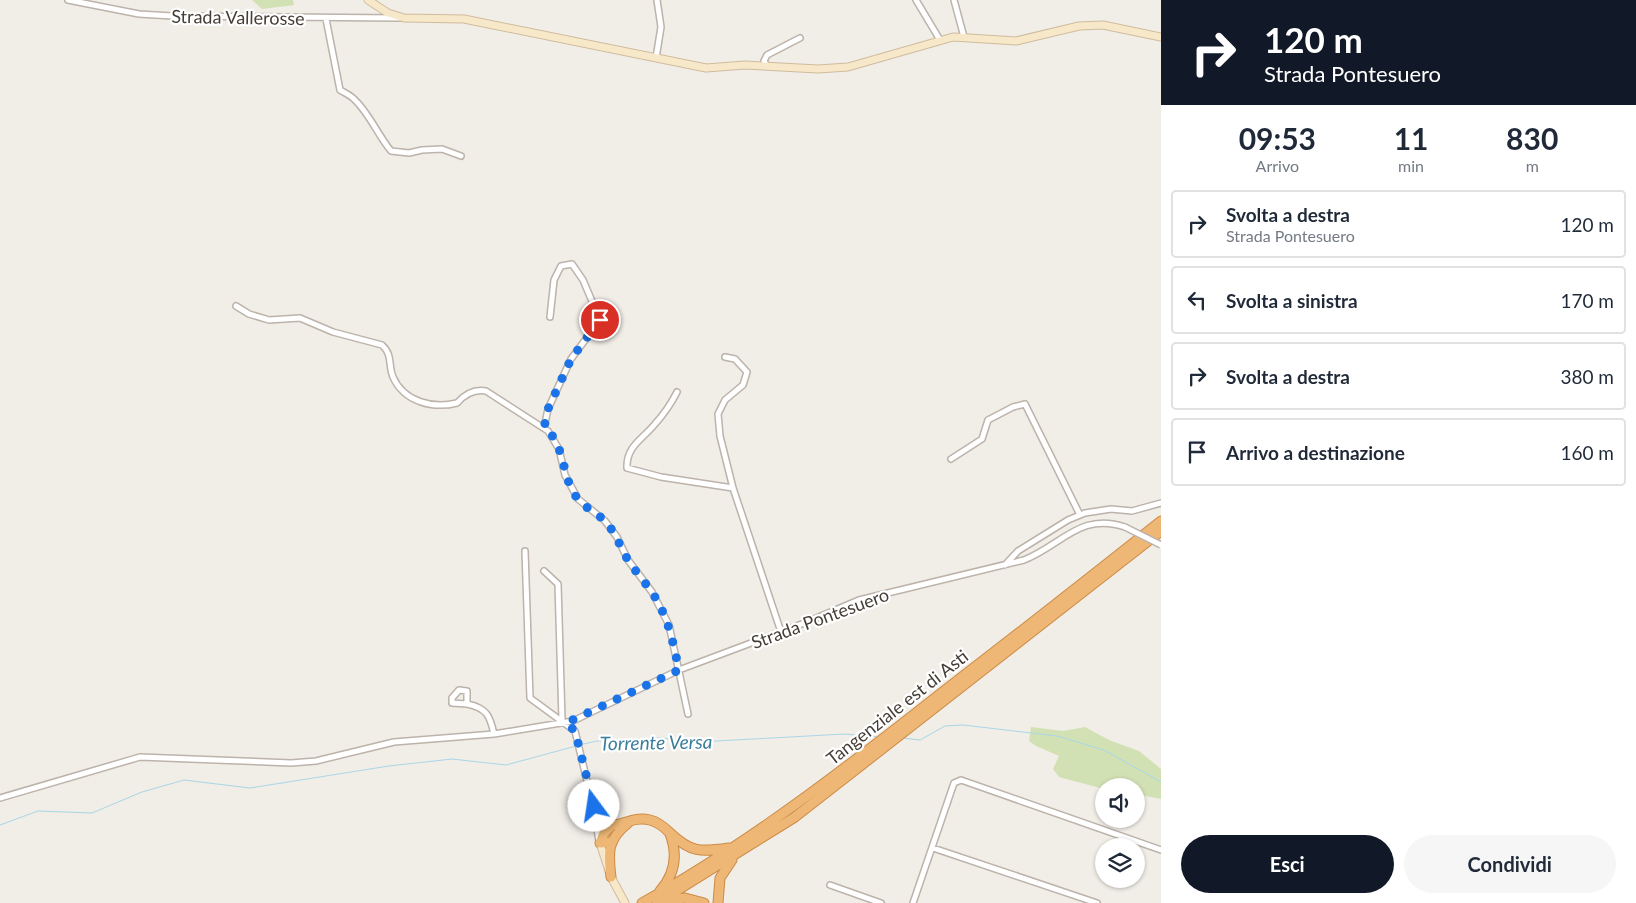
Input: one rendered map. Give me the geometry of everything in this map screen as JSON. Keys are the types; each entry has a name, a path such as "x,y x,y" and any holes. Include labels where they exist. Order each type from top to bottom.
{"highway":[{"name":"Tangenziale est di Asti","path":"642,903 657,900 734,851 796,817 865,762 908,724 1161,521"},
{"name":"Tangenziale est di Asti","path":"734,851 852,763 908,724 1161,531"},
{"path":"595,812 602,822 611,826"},
{"path":"611,842 600,843 604,833 611,826 641,818 653,820 687,847 696,851 734,851 720,878 718,903"},
{"path":"611,877 609,856 611,842 618,831 630,821"},
{"path":"657,900 675,860 675,848 668,832"},
{"path":"657,900 685,898 704,903"}],"street":[{"name":"Strada Vallerosse","path":"68,0 139,14 172,16 326,19 409,18"},
{"path":"368,0 388,12 409,18 464,19 706,68 767,66 818,69 848,67 886,58 940,40 964,37 1016,41 1079,26 1103,25 1161,37"},
{"path":"656,58 661,27 657,0"},
{"path":"916,0 940,40"},
{"path":"954,0 964,37"},
{"path":"326,19 340,90 353,97 371,118 380,138 391,151 409,153 442,149 461,156"},
{"path":"767,66 764,62 768,55 800,38"},
{"path":"544,428 548,409 571,359 600,320 583,280 572,264 561,266 554,280 550,317"},
{"path":"236,306 250,314 269,320 300,318 333,332 382,345 388,351 392,376 400,388 431,406 457,403 464,396 476,390 486,391 548,431 558,449 564,475 578,499 605,521 617,537 628,560 652,592 669,625 688,714"},
{"path":"725,357 735,359 747,372 743,385 725,400 718,414 720,436 734,488 780,632"},
{"path":"677,392 667,411 633,445 626,459 627,468 661,478 734,488"},
{"path":"951,459 982,439 988,420 1013,406 1025,404 1080,515"},
{"path":"1005,566 1018,550 1080,515 1111,509 1132,511 1161,503"},
{"name":"Strada Pontesuero","path":"0,798 140,757 291,763 316,760 394,742 494,734 564,722 679,670 879,594 1005,566 1042,553 1085,525 1099,522 1125,527 1161,545"},
{"path":"525,551 530,698 575,731 595,812 600,843 611,877 623,901"},
{"path":"544,571 558,584 564,722"},
{"path":"468,704 481,707 490,716 494,734"},
{"path":"913,903 954,783 961,780 1161,850"},
{"path":"933,848 1097,903"},
{"path":"830,885 882,903"}],"green space":[{"path":"252,0 293,0 294,5 262,9"},
{"path":"1031,727 1063,731 1085,727 1109,740 1139,751 1161,769 1161,799 1145,796 1145,778 1095,778 1095,787 1059,777 1053,769 1059,756 1029,741"}],"waterway":[{"name":"Torrente Versa","path":"903,738 920,740 945,726 963,725 1057,736 1104,750 1161,782"},
{"name":"Torrente Versa","path":"579,745 597,741 661,738 698,742 845,734 879,737"},
{"name":"Torrente Versa","path":"0,825 38,811 92,813 142,792 184,780 250,788 389,766 452,759 506,765 576,746"}],"route":[{"path":"594,806 575,731 566,723 574,721 679,670 669,625 652,592 628,560 617,537 605,521 578,499 564,475 558,449 548,431 544,428 548,409 571,359 589,338 600,320"}]}
